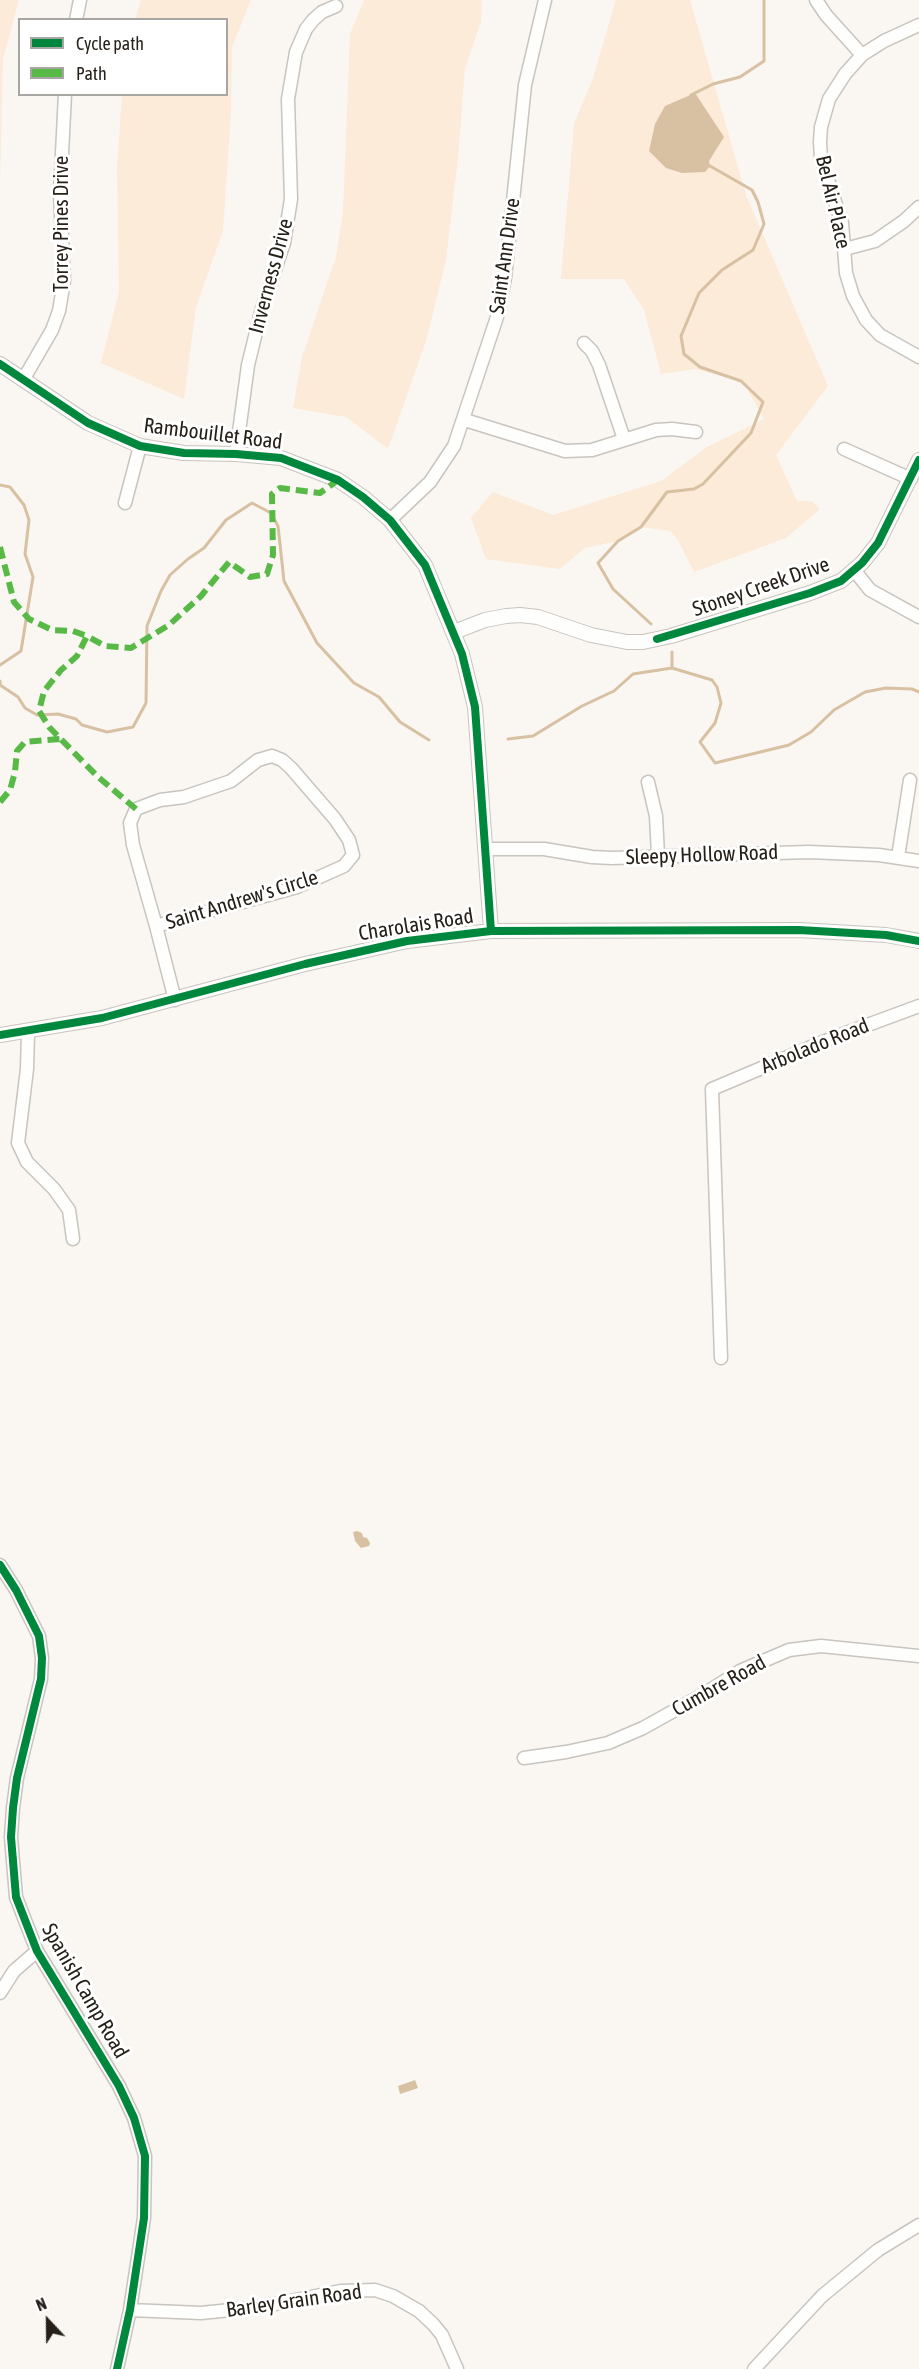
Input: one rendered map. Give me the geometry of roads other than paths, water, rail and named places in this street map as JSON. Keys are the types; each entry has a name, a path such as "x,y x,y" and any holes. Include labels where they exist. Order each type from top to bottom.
{"street":[{"path":"76,18 80,0"},
{"name":"Saint Ann Drive","path":"390,520 441,469 454,446 465,420 497,317 505,279 525,85 545,0"},
{"path":"816,0 826,15 862,55"},
{"name":"Inverness Drive","path":"236,454 248,365 261,312 284,243 291,199 288,99 296,52 306,29 313,20 322,12 336,6"},
{"name":"Bel Air Place","path":"919,25 884,41 862,55 836,86 821,127 821,158 842,223 846,273 853,296 866,320 880,335 919,357"},
{"name":"Torrey Pines Drive","path":"23,380 52,330 59,311 64,281 60,193 65,96"},
{"path":"845,249 875,241 904,221 919,207"},
{"path":"584,343 592,351 598,365 624,440"},
{"name":"Rambouillet Road","path":"0,364 88,423 140,446 184,453 281,458 339,480 390,520 425,565 454,632 475,707 491,931"},
{"path":"465,420 565,451 592,450 664,430 696,432"},
{"path":"125,503 140,446"},
{"path":"844,449 911,479"},
{"name":"Stoney Creek Drive","path":"454,632 485,621 520,615 538,617 591,635 627,642 643,642 671,636 810,593 841,581 878,543 919,460"},
{"path":"854,570 870,590 919,617"},
{"name":"Saint Andrew's Circle","path":"156,926 297,887 317,879 344,866 353,855 349,840 335,819 291,768 282,760 272,756 258,760 231,781 184,797 144,804 136,808 130,823 133,845 175,1000"},
{"path":"898,857 910,780"},
{"path":"648,782 656,816 658,855"},
{"name":"Sleepy Hollow Road","path":"485,849 544,849 612,858 809,852 898,857 919,861"},
{"name":"Charolais Road","path":"0,1035 102,1018 305,964 397,943 491,931 799,930 886,935 919,941"},
{"name":"Arbolado Road","path":"721,1358 712,1089 835,1037 919,1006"},
{"path":"28,1032 27,1069 18,1143 27,1162 54,1188 69,1210 73,1239"},
{"name":"Spanish Camp Road","path":"0,1564 39,1636 42,1658 40,1679 17,1778 11,1837 16,1897 37,1951 119,2086 134,2118 145,2156 144,2218 130,2310 117,2369"},
{"name":"Cumbre Road","path":"524,1758 608,1743 643,1728 704,1695 740,1671 789,1650 820,1646 919,1656"},
{"path":"0,1993 14,1971 37,1951"},
{"path":"754,2369 825,2293 878,2250 919,2225"},
{"name":"Barley Grain Road","path":"130,2310 201,2313 260,2307 341,2291 375,2290 393,2296 420,2311 442,2335 457,2369"}],"waterway":[{"path":"691,95 713,84 740,77 764,61 764,0"},
{"path":"651,624 613,589 598,563 618,541 641,527 667,492 694,489 703,484 751,433 763,402 741,381 700,367 684,354 681,336 699,293 722,270 753,250 764,224 752,190 710,166 706,166"},
{"path":"0,485 10,487 24,505 29,520 25,554 33,577 21,651 0,665"},
{"path":"0,681 0,685 18,697 25,708 37,715 58,714 76,719 82,725 107,732 133,727 146,703 147,626 161,591 170,575 204,548 226,520 252,503 271,513 278,526 284,581 317,643 354,683 379,697 400,722 429,740"},
{"path":"672,652 672,668"},
{"path":"508,739 533,736 582,706 614,691 633,674 672,668 712,680 717,687 721,703 715,723 700,742 715,763 789,745 811,732 834,710 865,692 886,688 912,689 919,692"}]}
